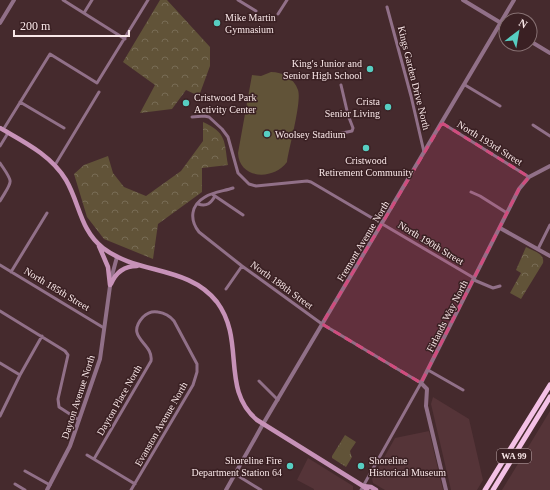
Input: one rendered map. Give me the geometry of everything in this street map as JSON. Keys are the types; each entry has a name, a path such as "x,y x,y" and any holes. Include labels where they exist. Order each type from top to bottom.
{"highway":[{"name":"WA 99","path":"484,490 550,385"},
{"name":"WA 99","path":"493,490 550,398"}],"main road":[{"path":"4,130 46,157 55,165 66,181 84,226 97,243 108,267 110,285"},
{"path":"97,243 117,257 143,266 179,275 190,280 206,291 225,315 231,332 237,387 241,400 252,415 263,424 367,490"},
{"path":"110,285 114,278 122,270 130,266 143,266"},
{"path":"362,488 371,487 376,490"}],"street":[{"path":"0,21 14,0"},
{"path":"63,0 124,39"},
{"path":"84,13 92,0"},
{"path":"0,146 4,130 50,54 98,83 148,0"},
{"path":"238,0 256,11"},
{"path":"278,14 287,0"},
{"path":"463,0 498,21"},
{"name":"Fremont Avenue North","path":"507,12 514,0"},
{"name":"Kings Garden Drive North","path":"387,7 411,96 424,154"},
{"name":"Fremont Avenue North","path":"226,490 263,424 498,28"},
{"path":"538,45 550,52"},
{"path":"328,136 353,130 353,124 348,115 341,85"},
{"path":"465,85 500,106"},
{"path":"55,165 99,92"},
{"path":"20,102 64,128"},
{"name":"North 190th Street","path":"192,117 208,117 228,136 238,173 249,184 256,186 307,181 311,182 474,279 493,288 500,286"},
{"name":"North 193rd Street","path":"442,123 529,177"},
{"path":"533,125 550,136"},
{"path":"0,163 10,178 10,184 0,201"},
{"name":"Firlands Way North","path":"421,383 519,189 529,177 550,166"},
{"path":"198,204 205,197 233,188"},
{"path":"471,192 508,213"},
{"path":"198,204 208,204 214,195"},
{"path":"214,195 243,215"},
{"name":"North 188th Street","path":"198,204 193,212 193,225 205,237 322,324 421,383"},
{"path":"11,272 46,213"},
{"path":"538,249 550,225"},
{"path":"500,228 550,256"},
{"name":"Dayton Avenue North","path":"47,490 70,446 100,359 110,285 117,257"},
{"name":"North 185th Street","path":"0,265 104,328"},
{"path":"226,288 242,266"},
{"path":"0,311 42,336 65,351 68,355 58,399 59,407 79,420"},
{"name":"Dayton Place North","path":"94,459 151,361 151,353 139,339 137,328 145,315 149,312 156,311 170,316 197,364"},
{"path":"0,416 20,375 42,336"},
{"path":"0,363 20,375"},
{"name":"Evanston Avenue North","path":"131,490 193,385 196,378 197,364"},
{"path":"428,370 463,390"},
{"path":"259,382 278,400"},
{"path":"362,488 421,383 427,389 426,406 446,490"},
{"path":"87,455 135,484"},
{"path":"25,471 50,485"},
{"path":"235,474 261,490"},
{"path":"15,484 25,490"}],"highlighted area":[{"path":"442,123 529,177 519,189 421,383 322,324"}],"shaded area":[{"path":"433,397 469,419 483,480 477,490 451,490 431,404"},
{"path":"550,411 550,490 502,490"},
{"path":"429,431 443,490 385,490 373,483 372,479 395,438"},
{"path":"308,458 353,486 353,490 314,490 297,480"}],"green space":[{"path":"160,0 167,0 210,47 210,66 199,96 186,90 172,109 140,113 155,85 123,62"},
{"name":"Woolsey Stadium","path":"271,72 288,76 294,82 298,90 298,104 287,162 274,172 258,174 250,172 244,168 240,162 238,153 252,75 261,76"},
{"path":"203,122 216,130 223,139 228,165 202,168 202,192 158,224 153,259 104,239 87,217 74,174 84,165 108,156 113,173 124,187 146,196 181,171 203,141"},
{"path":"526,247 540,255 543,263 521,299 510,293 521,273 516,270"},
{"path":"345,435 356,442 350,451 352,457 346,467 332,458"},
{"path":"345,437 355,443 353,446 347,442 343,450 339,447"}],"place":[{"name":"Mike Martin Gymnasium","path":"217,23"},
{"name":"King's Junior and Senior High School","path":"370,69"},
{"name":"Cristwood Park Activity Center","path":"186,103"},
{"name":"Crista Senior Living","path":"388,107"},
{"name":"Woolsey Stadium","path":"267,134"},
{"name":"Cristwood Retirement Community","path":"366,148"},
{"name":"Shoreline Fire Department Station 64","path":"290,466"},
{"name":"Shoreline Historical Museum","path":"361,466"}]}
